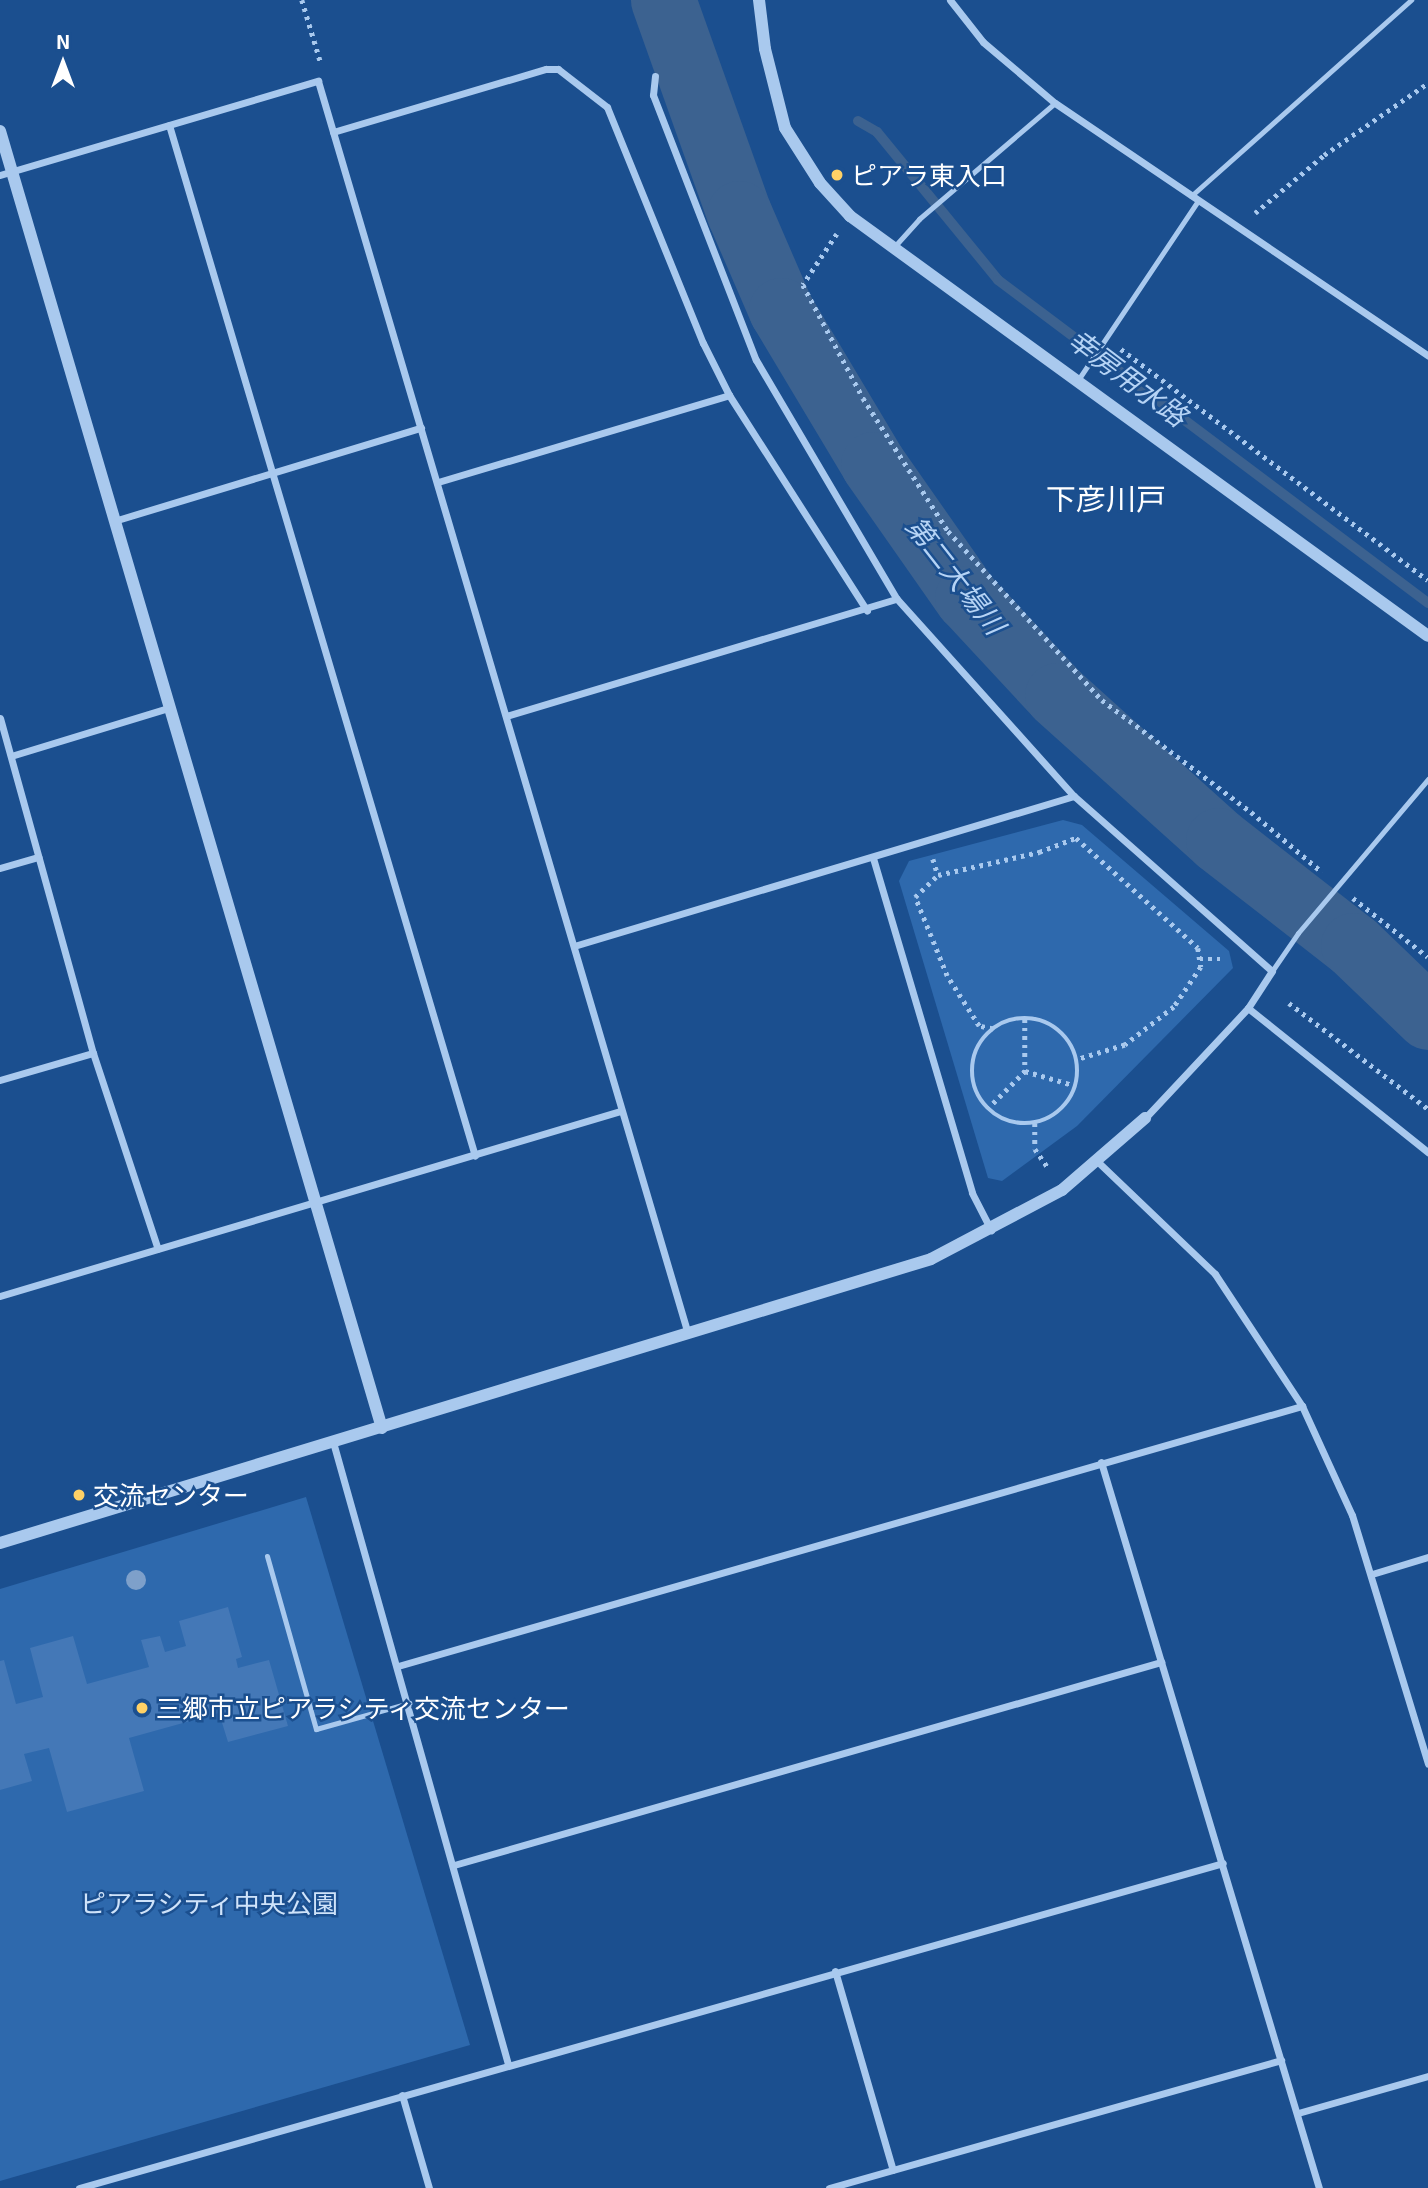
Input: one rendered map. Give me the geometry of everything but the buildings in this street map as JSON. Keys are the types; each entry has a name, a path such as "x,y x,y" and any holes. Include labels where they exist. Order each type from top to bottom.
{"street":[{"path":"759,0 765,49 785,128 820,183 850,216 1428,636"},
{"path":"950,0 983,42 1055,103 1428,356"},
{"path":"333,132 558,69 607,107 703,344 729,395 867,611"},
{"path":"0,1543 861,1284 931,1259 991,1230 1062,1190 1098,1162 1145,1118 1248,1008 1272,971 1073,796 897,599 756,360 653,95 655,76"},
{"path":"6,174 318,81 688,1336"},
{"path":"169,125 475,1156"},
{"path":"0,131 6,174 114,521 382,1428"},
{"path":"438,482 729,395"},
{"path":"114,521 421,428"},
{"path":"506,716 867,611 897,599"},
{"path":"11,756 168,708"},
{"path":"0,718 93,1052 158,1249"},
{"path":"574,946 1073,796"},
{"path":"0,868 38,857"},
{"path":"873,858 972,1193 991,1230"},
{"path":"1248,1008 1428,1152"},
{"path":"0,1080 93,1052"},
{"path":"0,1296 620,1111"},
{"path":"1098,1162 1215,1274 1302,1406 1352,1515 1428,1764"},
{"path":"398,1665 1302,1406"},
{"path":"333,1443 409,1703 508,2064"},
{"path":"1101,1462 1320,2188"},
{"path":"1372,1574 1428,1557"},
{"path":"454,1865 1161,1662"},
{"path":"79,2188 835,1971 1223,1863"},
{"path":"835,1971 893,2170"},
{"path":"829,2188 1281,2060"},
{"path":"1298,2113 1428,2076"},
{"path":"402,2095 429,2188"}],"lane":[{"path":"1191,196 1411,0"},
{"path":"894,247 919,219 1055,103"},
{"path":"1078,380 1198,201"},
{"path":"1272,971 1298,933 1428,779"},
{"path":"267,1556 316,1729 409,1703"}],"path":[{"path":"302,0 320,63 318,81"},
{"path":"1238,227 1324,155 1428,83"},
{"path":"850,216 803,285 863,398 948,531 1102,700 1251,812 1339,887 1428,957"},
{"path":"1106,339 1428,580"},
{"path":"993,1029 979,1026 966,1007 915,897 937,875 1027,855 1076,838 1198,948 1201,967 1174,1007 1125,1045 1076,1060"},
{"path":"1200,959 1225,958"},
{"path":"1289,1003 1428,1109"},
{"path":"987,1109 1025,1071 1025,1018"},
{"path":"1025,1018 1049,1024 1064,1035 1076,1060 1076,1086 1065,1107 1035,1124 1009,1122 987,1109 976,1093 972,1066 977,1048 993,1029 1025,1018"},
{"path":"1025,1071 1076,1086"},
{"path":"1035,1124 1035,1149 1047,1166"}],"green space":[{"path":"1063,820 1082,825 1229,951 1233,968 1077,1126 1002,1181 988,1178 899,881 909,861"},
{"name":"ピアラシティ中央公園","path":"306,1497 470,2045 0,2181 0,1589"}],"waterway":[{"name":"第二大場川","path":"663,0 739,213 781,310 873,464 967,598 1057,695 1218,840 1353,945 1428,1017"},
{"name":"幸房用水路","path":"858,121 877,132 998,280 1428,603"}],"place":[{"name":"ピアラ東入口","path":"837,175"},
{"name":"交流センター","path":"79,1495"},
{"name":"三郷市立ピアラシティ交流センター","path":"142,1708"}],"district":[{"name":"下彦川戸","path":"1106,498"}]}
